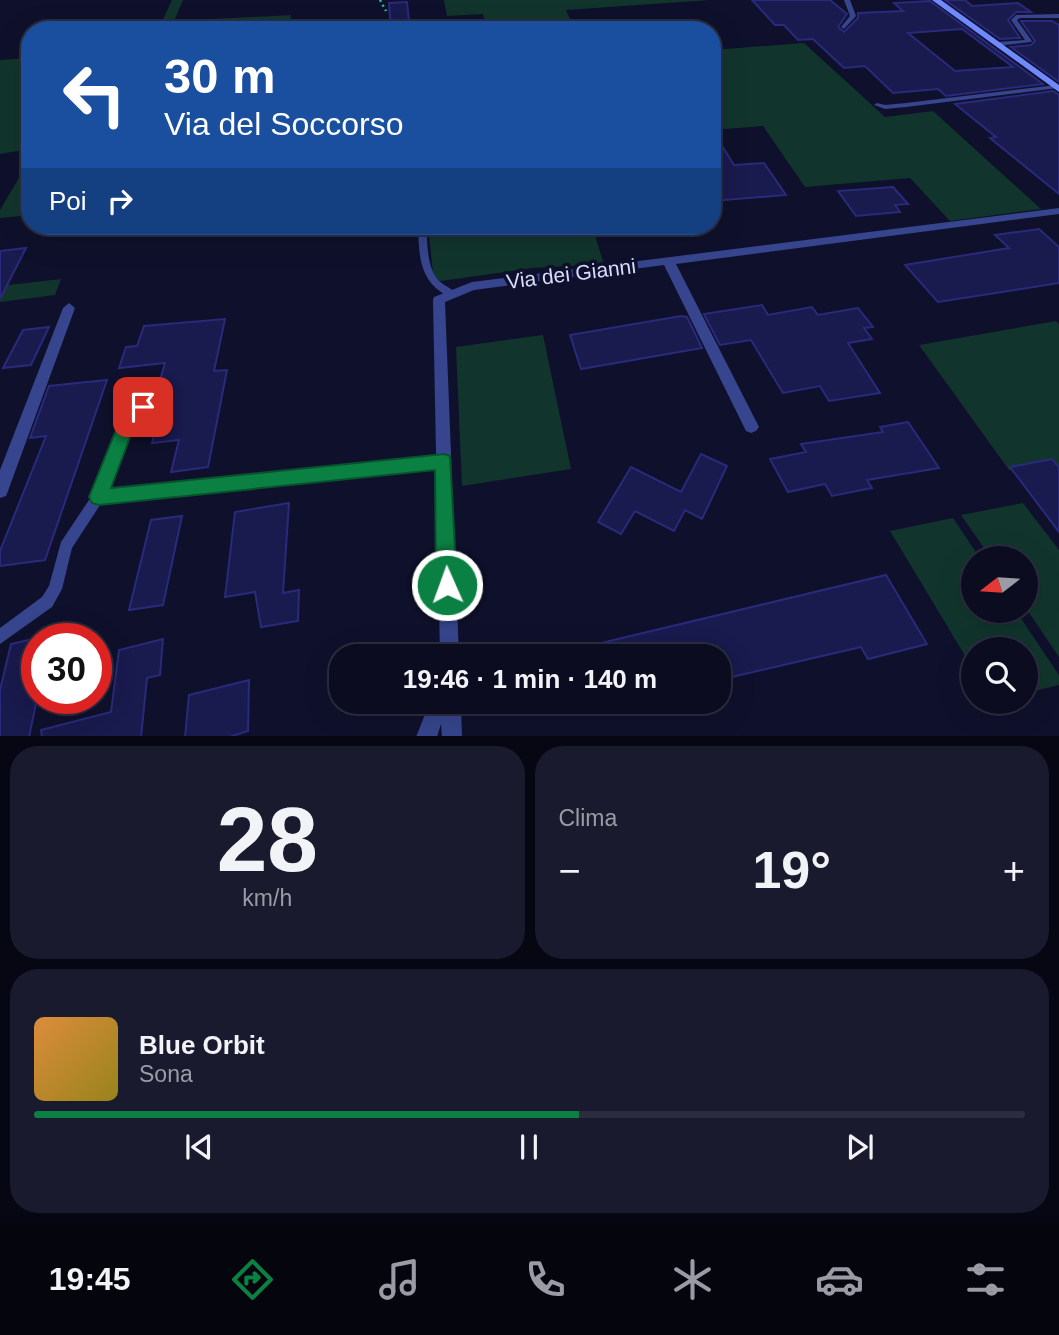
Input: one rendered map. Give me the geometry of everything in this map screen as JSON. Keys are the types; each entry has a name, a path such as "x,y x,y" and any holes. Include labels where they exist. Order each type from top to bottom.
{"street":[{"path":"936,0 1058,88"},
{"name":"Via dei Gianni","path":"453,294 472,286 1059,211"},
{"path":"668,261 751,427"},
{"path":"449,644 439,300 453,294"},
{"path":"0,491 69,308"},
{"path":"426,736 435,714"},
{"path":"451,714 452,736"}],"lane":[{"path":"844,27 853,16 847,0"},
{"path":"997,44 1028,41 1015,24 1018,16 1059,16"},
{"path":"877,105 885,107 933,104 960,97 1058,88"},
{"path":"423,235 428,272 436,287 453,294"},
{"path":"0,637 47,602 55,589 66,546 99,497 128,420 143,407"},
{"path":"99,497 444,462"}],"green space":[{"path":"172,0 183,0 174,21 162,21"},
{"path":"444,0 710,0 566,10 571,21 485,21 483,14 447,16"},
{"path":"291,15 290,21 174,21"},
{"path":"804,43 885,117 933,111 1041,209 950,221 910,178 805,187 763,126 721,129 721,49"},
{"path":"21,59 21,150 0,154 0,60"},
{"path":"21,174 21,216 0,218 0,210"},
{"path":"429,235 595,235 604,264 532,268 434,282"},
{"path":"61,279 55,295 0,302 0,286"},
{"path":"1056,321 1059,324 1059,467 1009,470 919,345"},
{"path":"543,335 571,469 462,486 456,347"},
{"path":"1023,503 1059,550 1059,657 1036,623 1038,546 983,546 961,515"},
{"path":"953,518 972,546 961,546 961,623 1024,623 1033,637 961,637 961,649 890,531"},
{"path":"1038,644 1059,675 1059,685 1038,690"}],"building":[{"path":"752,0 830,0 847,14 838,27 844,32 858,18 858,13 903,11 894,3 930,1 1043,84 946,96 938,89 893,93 865,66 844,68 813,39 798,40 784,25 775,25","holes":["962,29 1013,67 955,71 908,33"]},
{"path":"945,0 965,0 972,6 1018,3 1031,12 1016,12 1008,20 1020,38 1000,39"},
{"path":"407,2 409,21 393,21 390,18 389,3"},
{"path":"1021,21 1052,21 1059,25 1059,82 1011,47 1031,45 1035,41"},
{"path":"1053,91 1059,95 1059,194 990,138 996,137 955,104"},
{"path":"721,144 734,165 764,163 786,195 721,200"},
{"path":"893,187 908,204 895,205 900,212 856,216 838,191"},
{"path":"1039,229 1059,247 1059,283 938,302 905,265 1009,248 995,235"},
{"path":"26,248 0,299 0,251"},
{"path":"762,305 768,315 812,307 818,315 858,308 873,327 864,328 872,339 848,343 880,393 829,401 820,386 783,393 751,340 720,345 704,314"},
{"path":"687,317 702,348 581,369 570,335"},
{"path":"225,319 214,371 227,370 208,467 171,472 179,440 152,443 164,396 155,397 165,363 119,368 126,347 137,346 144,326"},
{"path":"49,327 31,365 3,368 23,330"},
{"path":"107,380 45,560 0,566 0,551 46,436 30,438 49,386"},
{"path":"908,422 939,468 867,480 872,488 832,496 825,484 788,492 770,459 806,452 801,444 883,432 880,427"},
{"path":"701,454 727,466 702,519 685,510 674,531 635,511 621,534 598,522 631,467 681,492"},
{"path":"1052,459 1059,467 1059,532 1010,467"},
{"path":"289,503 283,593 299,590 298,621 261,627 255,592 225,597 235,512"},
{"path":"182,516 163,605 129,610 151,520"},
{"path":"886,575 927,644 868,659 861,647 731,677 731,644 597,644"},
{"path":"163,639 160,675 147,678 141,736 42,736 41,730 112,714 119,650"},
{"path":"21,642 21,714 34,714 29,736 0,736 0,690 11,644"},
{"path":"249,680 248,731 232,736 185,736 189,695"}],"route":[{"path":"143,407 128,420 99,497 444,462 447,585"}]}
